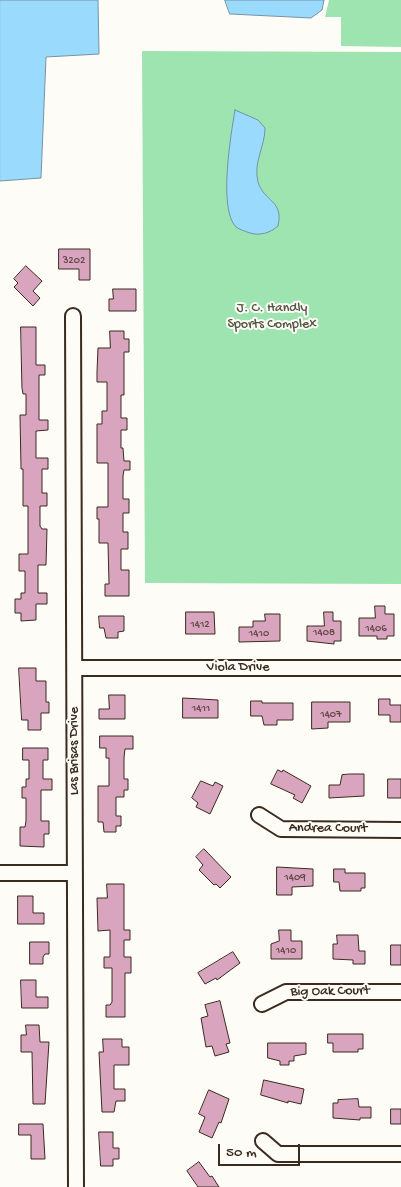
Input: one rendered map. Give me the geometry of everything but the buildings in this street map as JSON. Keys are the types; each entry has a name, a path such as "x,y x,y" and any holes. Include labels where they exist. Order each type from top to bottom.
{"street":[{"name":"Las Brisas Drive","path":"73,316 76,1187"},
{"name":"Viola Drive","path":"75,668 401,668"},
{"name":"Andrea Court","path":"259,816 281,829 401,830"},
{"path":"0,873 75,873"},
{"name":"Big Oak Court","path":"262,1004 286,992 401,992"},
{"path":"263,1141 278,1154 401,1154"}],"green space":[{"path":"329,0 401,0 401,47 341,46 341,17 325,17"},
{"name":"J. C. Handly Sports Complex","path":"142,51 401,52 401,584 145,583"}],"water":[{"path":"0,0 98,0 99,54 46,57 41,178 0,181"},
{"path":"225,0 324,0 322,10 311,18 230,14"},
{"path":"235,110 258,120 265,128 257,168 258,182 264,194 276,206 279,217 278,226 265,233 254,234 239,229 231,218 228,204 227,171"}]}
